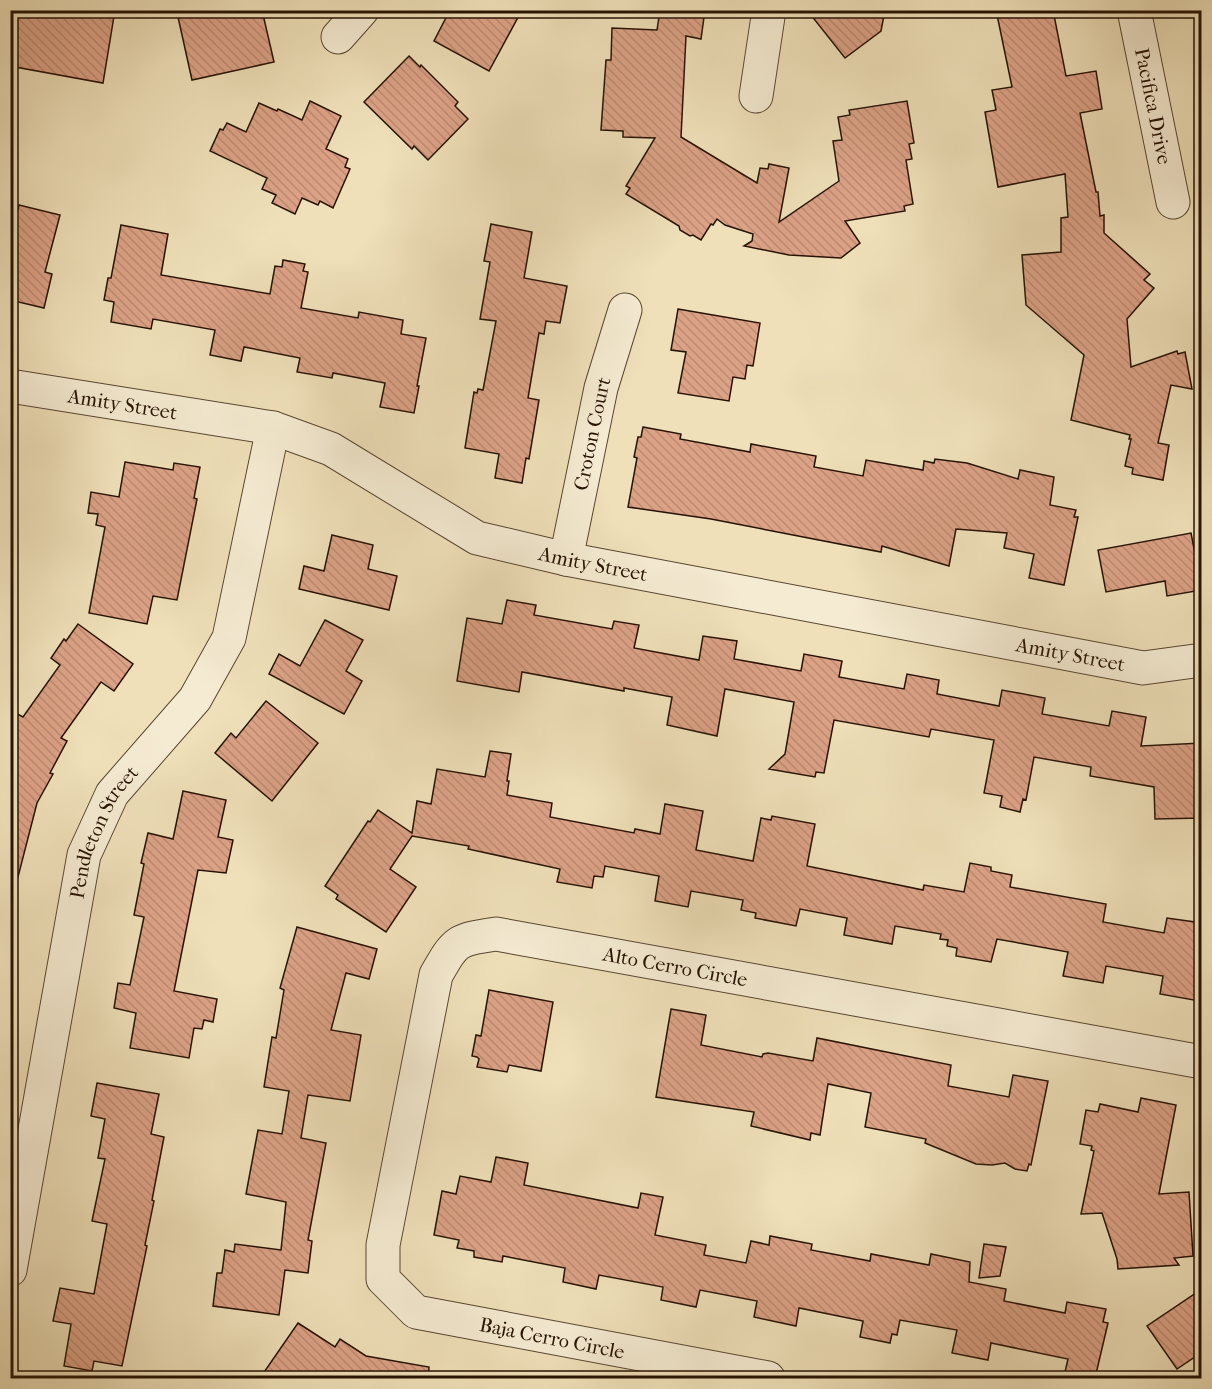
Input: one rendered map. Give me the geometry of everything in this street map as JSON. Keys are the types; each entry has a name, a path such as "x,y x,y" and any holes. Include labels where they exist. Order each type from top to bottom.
{"street":[{"path":"338,37 362,10"},
{"path":"756,96 770,10"},
{"name":"Pacifica Drive","path":"1134,10 1173,202"},
{"name":"Croton Court","path":"566,559 601,388 625,310"},
{"name":"Amity Street","path":"10,386 273,428 331,449 477,538 566,559 1143,668 1202,660"},
{"name":"Pendleton Street","path":"10,1270 84,855 112,794 195,699 230,638 273,428"},
{"name":"Alto Cerro Circle","path":"383,1245 436,975 450,950 465,938 496,934 1202,1062"},
{"name":"Baja Cerro Circle","path":"383,1245 383,1280 416,1312 768,1378"}],"building":[{"path":"10,10 115,10 103,83 10,66"},
{"path":"208,10 262,10 274,62 192,80 178,17"},
{"path":"450,10 522,10 489,71 434,41"},
{"path":"660,10 705,10 701,39 686,36 681,137 757,183 760,168 768,169 769,164 789,168 779,222 839,181 833,141 842,140 838,117 850,115 849,110 907,101 914,143 909,144 912,159 906,160 913,204 904,206 905,211 845,221 860,243 841,258 789,255 744,246 752,241 753,234 725,225 717,219 701,240 680,230 679,226 626,194 630,188 626,186 655,138 623,137 623,131 601,130 606,60 611,60 612,28 657,30"},
{"path":"807,10 885,10 881,31 845,58"},
{"path":"996,10 1053,10 1066,76 1096,71 1102,109 1080,113 1096,192 1098,192 1100,216 1104,215 1104,233 1150,274 1144,280 1154,288 1127,319 1131,367 1177,351 1178,354 1185,352 1192,389 1171,385 1158,443 1169,445 1163,480 1132,474 1133,468 1125,466 1130,435 1071,420 1084,355 1026,305 1022,255 1061,252 1061,218 1068,217 1065,174 998,187 985,112 996,110 992,90 1012,87"},
{"path":"409,56 458,102 455,106 468,119 428,160 414,146 412,149 364,102"},
{"path":"310,101 341,116 326,149 348,159 345,167 350,169 333,208 320,201 318,205 302,198 295,214 272,203 276,195 262,189 267,178 210,151 220,129 223,130 227,123 246,132 259,103 302,120"},
{"path":"19,205 60,215 45,272 52,274 44,308 10,300 10,240"},
{"path":"491,224 532,232 524,278 567,286 560,323 546,321 544,334 539,333 528,398 539,400 529,459 526,458 522,483 495,478 499,454 465,448 474,392 477,393 478,389 483,390 496,321 480,319 490,262 484,261"},
{"path":"121,225 168,234 161,275 270,294 275,266 282,267 283,260 305,264 303,271 308,272 301,308 358,318 359,312 403,320 401,334 426,338 414,413 380,407 385,383 333,373 332,378 297,372 300,358 244,347 241,361 210,355 215,330 153,319 151,329 111,322 114,302 104,300 108,278 111,278"},
{"path":"678,309 760,323 753,366 747,365 745,379 733,377 729,401 678,393 686,352 671,350"},
{"path":"643,427 681,434 680,439 750,452 751,444 816,456 814,467 863,476 866,460 923,470 924,461 934,463 935,459 967,463 1018,479 1020,470 1054,477 1050,505 1076,510 1074,517 1078,517 1064,585 1029,578 1034,554 1004,548 1007,533 956,529 949,566 882,546 881,552 711,519 628,507 637,458 634,457 638,437 641,437"},
{"path":"125,462 173,470 174,463 200,467 194,498 197,499 177,600 153,596 147,624 89,613 105,527 96,525 98,514 88,513 91,492 119,497"},
{"path":"1191,533 1202,590 1167,596 1165,581 1106,592 1098,550"},
{"path":"332,535 373,545 368,569 397,576 389,610 299,589 304,566 324,571"},
{"path":"507,600 536,605 534,615 612,629 614,621 639,625 634,648 699,660 703,636 737,641 734,659 801,671 804,654 842,661 839,677 904,689 907,674 939,680 937,694 999,706 1002,690 1045,698 1042,714 1109,726 1112,711 1146,717 1141,746 1202,743 1202,818 1155,819 1154,787 1090,776 1091,767 1034,757 1026,800 1023,799 1020,812 1000,807 1002,796 984,793 994,740 931,729 929,737 834,720 824,773 816,772 815,777 769,769 785,754 794,702 725,689 717,736 667,725 672,697 624,688 624,691 522,672 519,692 457,681 467,618 502,624"},
{"path":"325,620 363,640 346,671 362,681 344,714 269,674 279,654 300,666"},
{"path":"78,624 133,664 114,691 101,682 61,738 67,741 37,803 18,877 10,876 10,710 23,717 60,665 51,658"},
{"path":"266,701 318,743 272,801 215,753 231,733 236,738"},
{"path":"490,751 511,754 507,795 552,803 550,817 634,833 635,829 660,834 665,804 703,811 696,850 753,861 761,818 771,820 772,816 815,824 807,866 923,890 924,885 964,892 970,863 991,867 991,871 1012,875 1010,887 1106,904 1103,922 1164,933 1167,918 1202,923 1202,986 1199,1001 1160,994 1163,976 1106,966 1103,983 1063,976 1068,952 997,939 991,962 956,956 957,948 947,946 948,940 940,939 941,934 895,926 892,944 844,935 847,918 800,909 796,926 755,918 756,913 741,910 743,900 691,891 688,907 655,901 659,876 605,866 603,877 594,876 592,888 557,882 560,869 468,849 469,846 412,836 390,869 416,887 386,932 336,899 338,895 325,886 368,821 370,822 378,810 412,833 417,801 431,804 437,769 485,777"},
{"path":"183,791 226,800 218,837 233,840 226,873 198,870 174,991 217,999 213,1022 204,1020 202,1029 194,1028 189,1058 130,1048 136,1013 114,1008 118,983 130,985 144,917 134,915 144,864 141,863 148,833 173,839"},
{"path":"297,927 377,949 369,979 346,973 331,1030 361,1035 350,1101 308,1095 301,1138 326,1143 308,1240 312,1241 308,1273 285,1270 279,1315 213,1306 217,1273 222,1273 225,1250 234,1252 235,1244 281,1250 286,1202 246,1194 258,1130 282,1134 289,1091 264,1087 272,1037 276,1038 284,990 280,988"},
{"path":"489,990 553,1002 541,1071 509,1065 507,1072 477,1067 479,1059 472,1056 476,1035 481,1036"},
{"path":"671,1009 706,1015 701,1045 762,1057 763,1054 768,1053 813,1061 817,1038 951,1065 948,1086 1009,1097 1013,1075 1048,1081 1031,1165 1029,1164 1027,1171 1015,1169 1005,1163 976,1164 925,1143 926,1139 865,1127 871,1093 828,1084 820,1135 811,1133 810,1140 751,1126 754,1112 656,1097"},
{"path":"97,1083 159,1094 151,1134 164,1137 152,1200 154,1201 145,1245 147,1246 122,1366 94,1361 92,1371 64,1366 71,1324 53,1321 60,1288 94,1294 107,1224 92,1221 105,1159 98,1158 105,1119 91,1116"},
{"path":"1141,1098 1176,1105 1159,1194 1189,1192 1193,1256 1174,1258 1179,1265 1118,1269 1102,1213 1081,1214 1094,1151 1091,1150 1092,1146 1080,1144 1086,1110 1098,1112 1100,1104 1138,1112"},
{"path":"496,1157 528,1163 524,1185 638,1208 641,1193 663,1197 655,1235 706,1245 704,1255 746,1263 751,1241 769,1245 770,1236 812,1244 811,1250 870,1261 871,1254 929,1265 931,1254 970,1262 969,1282 1006,1289 1004,1301 1065,1313 1067,1302 1106,1309 1103,1322 1108,1323 1095,1378 1065,1372 1068,1359 991,1343 988,1360 952,1353 957,1330 900,1320 897,1335 892,1334 890,1343 860,1337 863,1321 799,1308 796,1326 754,1317 757,1301 700,1290 696,1307 661,1300 663,1287 599,1275 596,1289 563,1282 565,1268 503,1256 502,1262 474,1257 474,1251 457,1248 459,1240 434,1235 442,1191 456,1194 460,1176 491,1182"},
{"path":"984,1244 1006,1247 1000,1276 979,1278"},
{"path":"1202,1289 1202,1352 1177,1369 1147,1326"},
{"path":"298,1323 335,1347 340,1339 366,1356 429,1367 428,1378 260,1378"}]}
